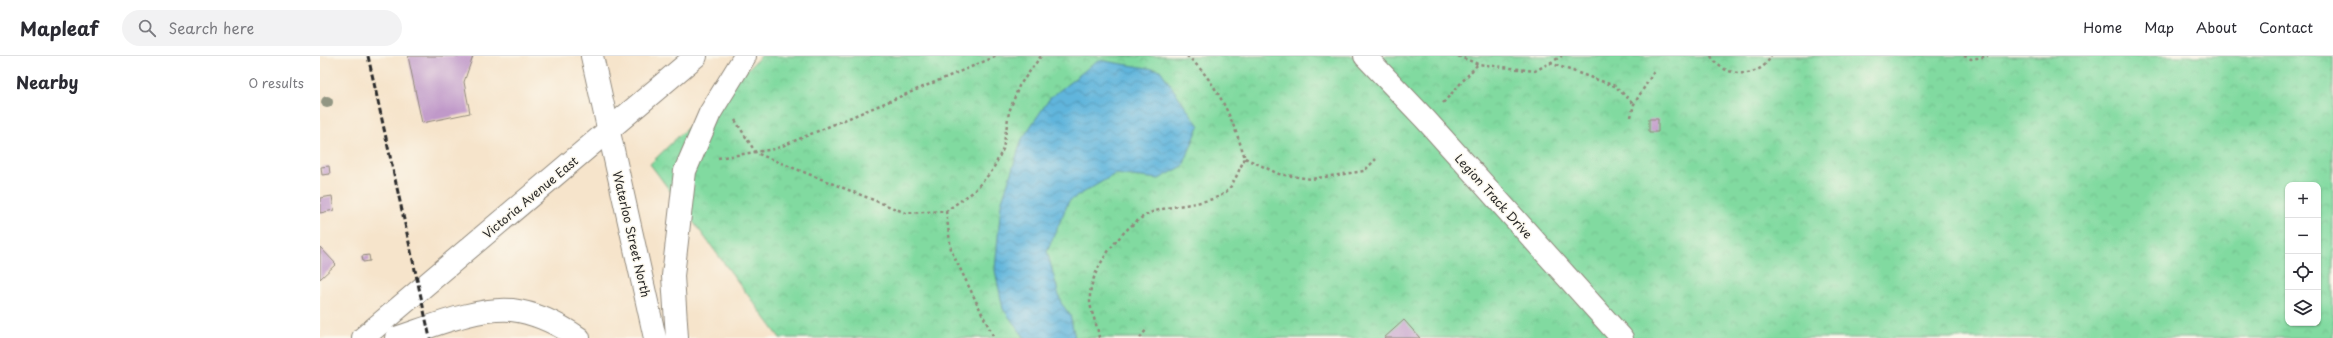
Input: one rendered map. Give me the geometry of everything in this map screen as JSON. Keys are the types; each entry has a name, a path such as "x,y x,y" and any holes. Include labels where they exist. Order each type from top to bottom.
{"street":[{"name":"Waterloo Street North","path":"592,56 655,338"},
{"name":"Victoria Avenue East","path":"363,338 696,56"},
{"path":"677,338 674,276 685,171 710,113 745,56"},
{"name":"Legion Track Drive","path":"1365,56 1426,120 1622,338"},
{"path":"396,338 476,313 512,310 539,317 562,327 579,338"}],"path":[{"path":"690,160 756,153 775,149 997,56"},
{"path":"719,98 756,153 906,213 946,211 973,192 992,171 1003,149 1010,112 1019,86 1041,56"},
{"path":"1099,338 1098,326 1090,300 1098,267 1119,238 1149,213 1210,200 1228,190 1245,158 1233,120 1215,89 1187,56"},
{"path":"1458,56 1478,64 1535,71 1562,56"},
{"path":"1711,56 1720,67 1731,72 1742,74 1762,67 1772,56"},
{"path":"1964,56 1971,59 1988,56"},
{"path":"1550,63 1615,86 1634,104"},
{"path":"1426,120 1478,64"},
{"path":"1632,117 1634,104 1655,70"},
{"path":"1245,158 1279,174 1311,179 1364,171 1376,159"},
{"path":"946,211 951,250 994,338"},
{"path":"1140,338 1146,330"}],"green space":[{"path":"761,56 2333,56 2333,338 780,338 650,164"}],"water":[{"path":"1098,60 1160,70 1199,126 1183,166 1159,179 1115,174 1069,201 1047,251 1061,303 1070,315 1075,338 1025,338 1003,309 995,270 1001,204 1022,139 1050,98"}],"building":[{"path":"408,56 473,56 464,82 470,113 422,123"},
{"path":"1649,119 1658,119 1658,132 1649,132"},
{"path":"329,166 330,174 322,175 321,167"},
{"path":"332,196 334,210 320,213 320,198"},
{"path":"320,247 336,264 320,279"},
{"path":"369,255 370,261 363,262 362,256"},
{"path":"1404,320 1420,338 1384,338"}],"railway":[{"path":"368,56 430,338"}]}
